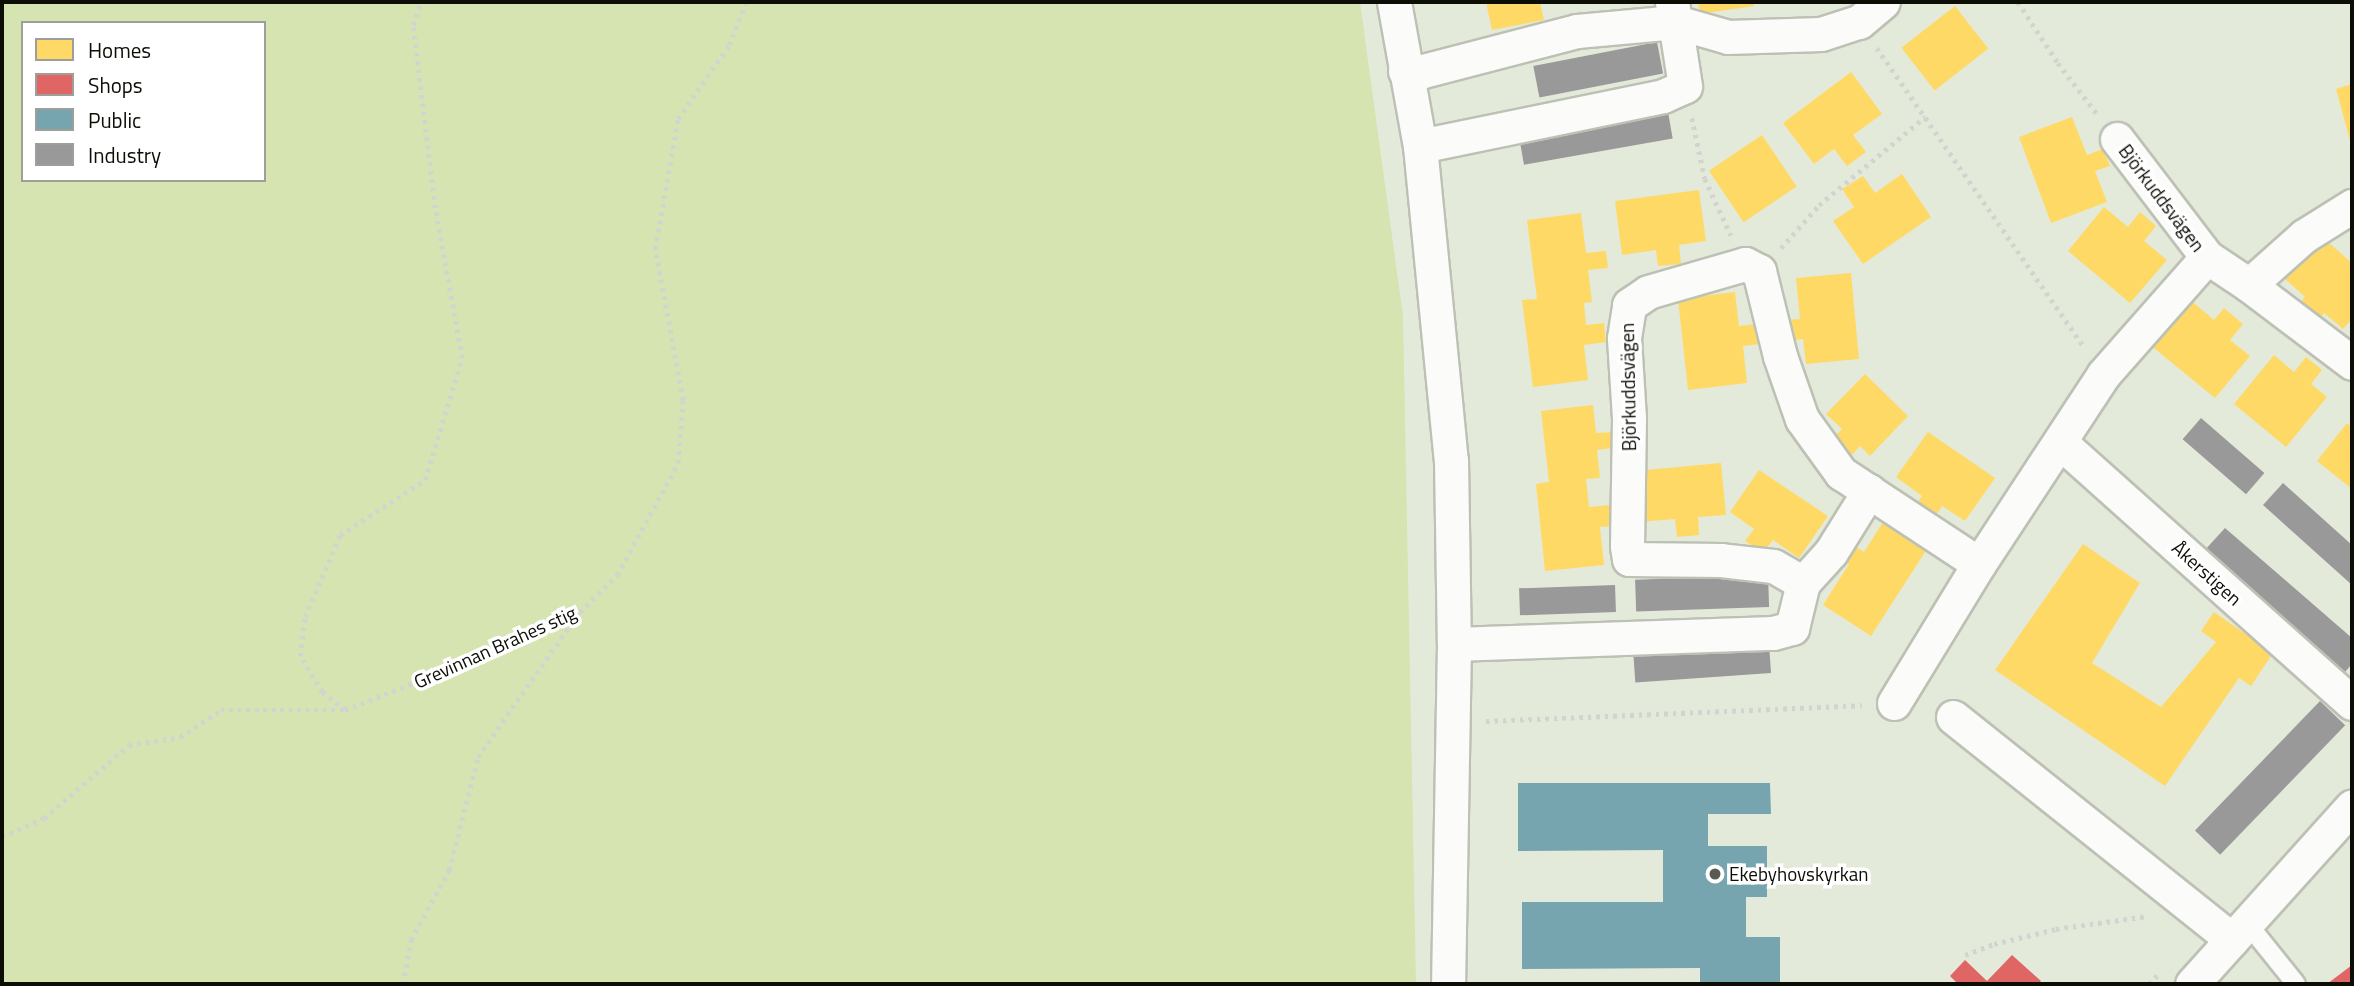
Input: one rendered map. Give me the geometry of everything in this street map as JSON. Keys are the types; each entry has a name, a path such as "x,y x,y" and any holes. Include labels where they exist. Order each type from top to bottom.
{"street":[{"path":"1394,2 1419,146 1451,460 1454,644 1448,984"},
{"path":"1405,71 1423,71 1575,16 1674,12 1728,37 1821,34 1871,12"},
{"path":"1419,146 1663,96 1685,86 1674,12"},
{"name":"Björkuddsvägen","path":"2117,139 2207,257 2249,285 2352,363"},
{"path":"2249,285 2304,236 2352,206"},
{"name":"Björkuddsvägen","path":"1894,704 1979,564 2062,443 2103,375 2207,257"},
{"path":"1752,267 1802,419 1841,474 1979,564"},
{"name":"Björkuddsvägen","path":"1752,267 1648,292 1629,305 1624,338 1629,418 1629,559 1721,560 1773,566 1803,583"},
{"name":"Åkerstigen","path":"2062,443 2352,703"},
{"path":"1454,644 1773,633 1792,628 1803,583 1832,552 1869,491"},
{"path":"1953,717 2196,909 2239,931"},
{"path":"2192,984 2352,806"}],"lane":[{"path":"2239,931 2296,984"}],"path":[{"path":"345,710 322,692 300,656 305,617 340,535 425,480 462,358 435,208 413,25 421,2"},
{"name":"Grevinnan Brahes stig","path":"2,837 44,818 129,745 180,737 221,710 345,710 484,655 580,612 617,575 678,463 683,400 655,249 678,119 729,45 747,2"},
{"path":"2018,2 2058,62 2117,139"},
{"path":"1871,12 1925,117 2103,375"},
{"path":"1685,86 1705,179 1752,267 1819,205 1925,117"},
{"path":"402,984 411,940 449,870 478,757 580,612"},
{"path":"1483,721 1894,704"},
{"path":"1965,955 1994,944 2056,929 2196,909"}],"green space":[{"path":"2,2 1360,2 1403,316 1416,984 2,984"}],"building: Homes":[{"path":"1486,2 1540,2 1544,20 1492,30"},
{"path":"1698,2 1753,2 1754,6 1700,14"},
{"path":"1955,6 1988,49 1935,90 1901,48"},
{"path":"1851,72 1882,114 1853,135 1866,152 1847,166 1834,149 1814,164 1783,123"},
{"path":"2352,84 2352,144 2351,144 2336,89"},
{"path":"2072,117 2087,155 2103,149 2110,166 2095,171 2107,202 2051,223 2019,137"},
{"path":"1762,135 1797,186 1744,222 1709,171"},
{"path":"1902,174 1931,217 1863,264 1833,221 1854,207 1842,189 1863,176 1875,193"},
{"path":"1699,190 1706,241 1679,245 1681,264 1658,266 1656,250 1622,255 1615,201"},
{"path":"2104,207 2128,227 2140,212 2156,226 2144,241 2167,260 2130,303 2068,251"},
{"path":"1581,213 1586,253 1606,251 1608,268 1588,270 1592,302 1584,303 1586,325 1604,323 1606,342 1584,345 1588,380 1533,387 1522,300 1537,299 1527,220"},
{"path":"2320,235 2352,263 2352,319 2343,329 2324,313 2313,326 2294,309 2305,297 2283,277"},
{"path":"1851,273 1859,359 1806,364 1803,339 1786,341 1784,320 1800,319 1796,278"},
{"path":"1735,292 1739,326 1758,324 1760,344 1743,346 1747,383 1688,390 1678,299"},
{"path":"2188,298 2214,320 2224,308 2243,324 2230,340 2250,356 2215,398 2149,344"},
{"path":"2274,355 2294,372 2306,357 2322,370 2311,384 2327,397 2286,447 2234,404"},
{"path":"1865,374 1908,416 1870,456 1860,446 1851,456 1833,438 1842,429 1826,414"},
{"path":"1593,405 1596,433 1613,432 1614,448 1597,450 1600,478 1586,479 1589,507 1611,505 1614,526 1600,527 1604,565 1545,571 1536,484 1549,482 1541,411"},
{"path":"2347,423 2352,427 2352,489 2317,461"},
{"path":"1928,432 1995,478 1965,521 1942,506 1933,520 1914,507 1922,496 1896,477"},
{"path":"1721,463 1726,515 1698,517 1699,535 1677,537 1675,519 1639,522 1635,471"},
{"path":"1759,470 1828,516 1799,558 1773,540 1763,553 1745,541 1754,529 1730,512"},
{"path":"1885,519 1929,546 1871,636 1823,605 1849,564 1840,558 1850,543 1864,552"},
{"path":"2083,544 2140,583 2092,663 2161,707 2216,642 2201,631 2214,612 2273,653 2251,686 2239,678 2165,786 1995,670"}],"building: Shops":[{"path":"2012,955 2041,981 2038,984 1958,984 1950,976 1965,960 1987,981"},
{"path":"2352,965 2352,984 2327,984"}],"building: Public":[{"name":"Ekebyhovskyrkan","path":"1518,783 1770,783 1771,814 1708,814 1708,846 1767,846 1767,897 1746,897 1746,937 1780,937 1780,984 1700,984 1700,968 1522,969 1522,902 1663,902 1663,850 1518,851"}],"building: Industry":[{"path":"1657,42 1663,73 1539,97 1533,66"},
{"path":"1668,112 1673,139 1524,165 1519,138"},
{"path":"2201,418 2264,473 2246,494 2183,439"},
{"path":"2283,483 2352,545 2352,585 2263,505"},
{"path":"2225,528 2352,638 2352,664 2345,672 2204,551"},
{"path":"1768,575 1769,607 1636,612 1635,580"},
{"path":"1615,585 1616,612 1520,615 1519,588"},
{"path":"1769,644 1771,673 1635,682 1633,653"},
{"path":"2320,701 2345,725 2220,855 2195,830"}],"place":[{"name":"Ekebyhovskyrkan","path":"1715,874"}]}
